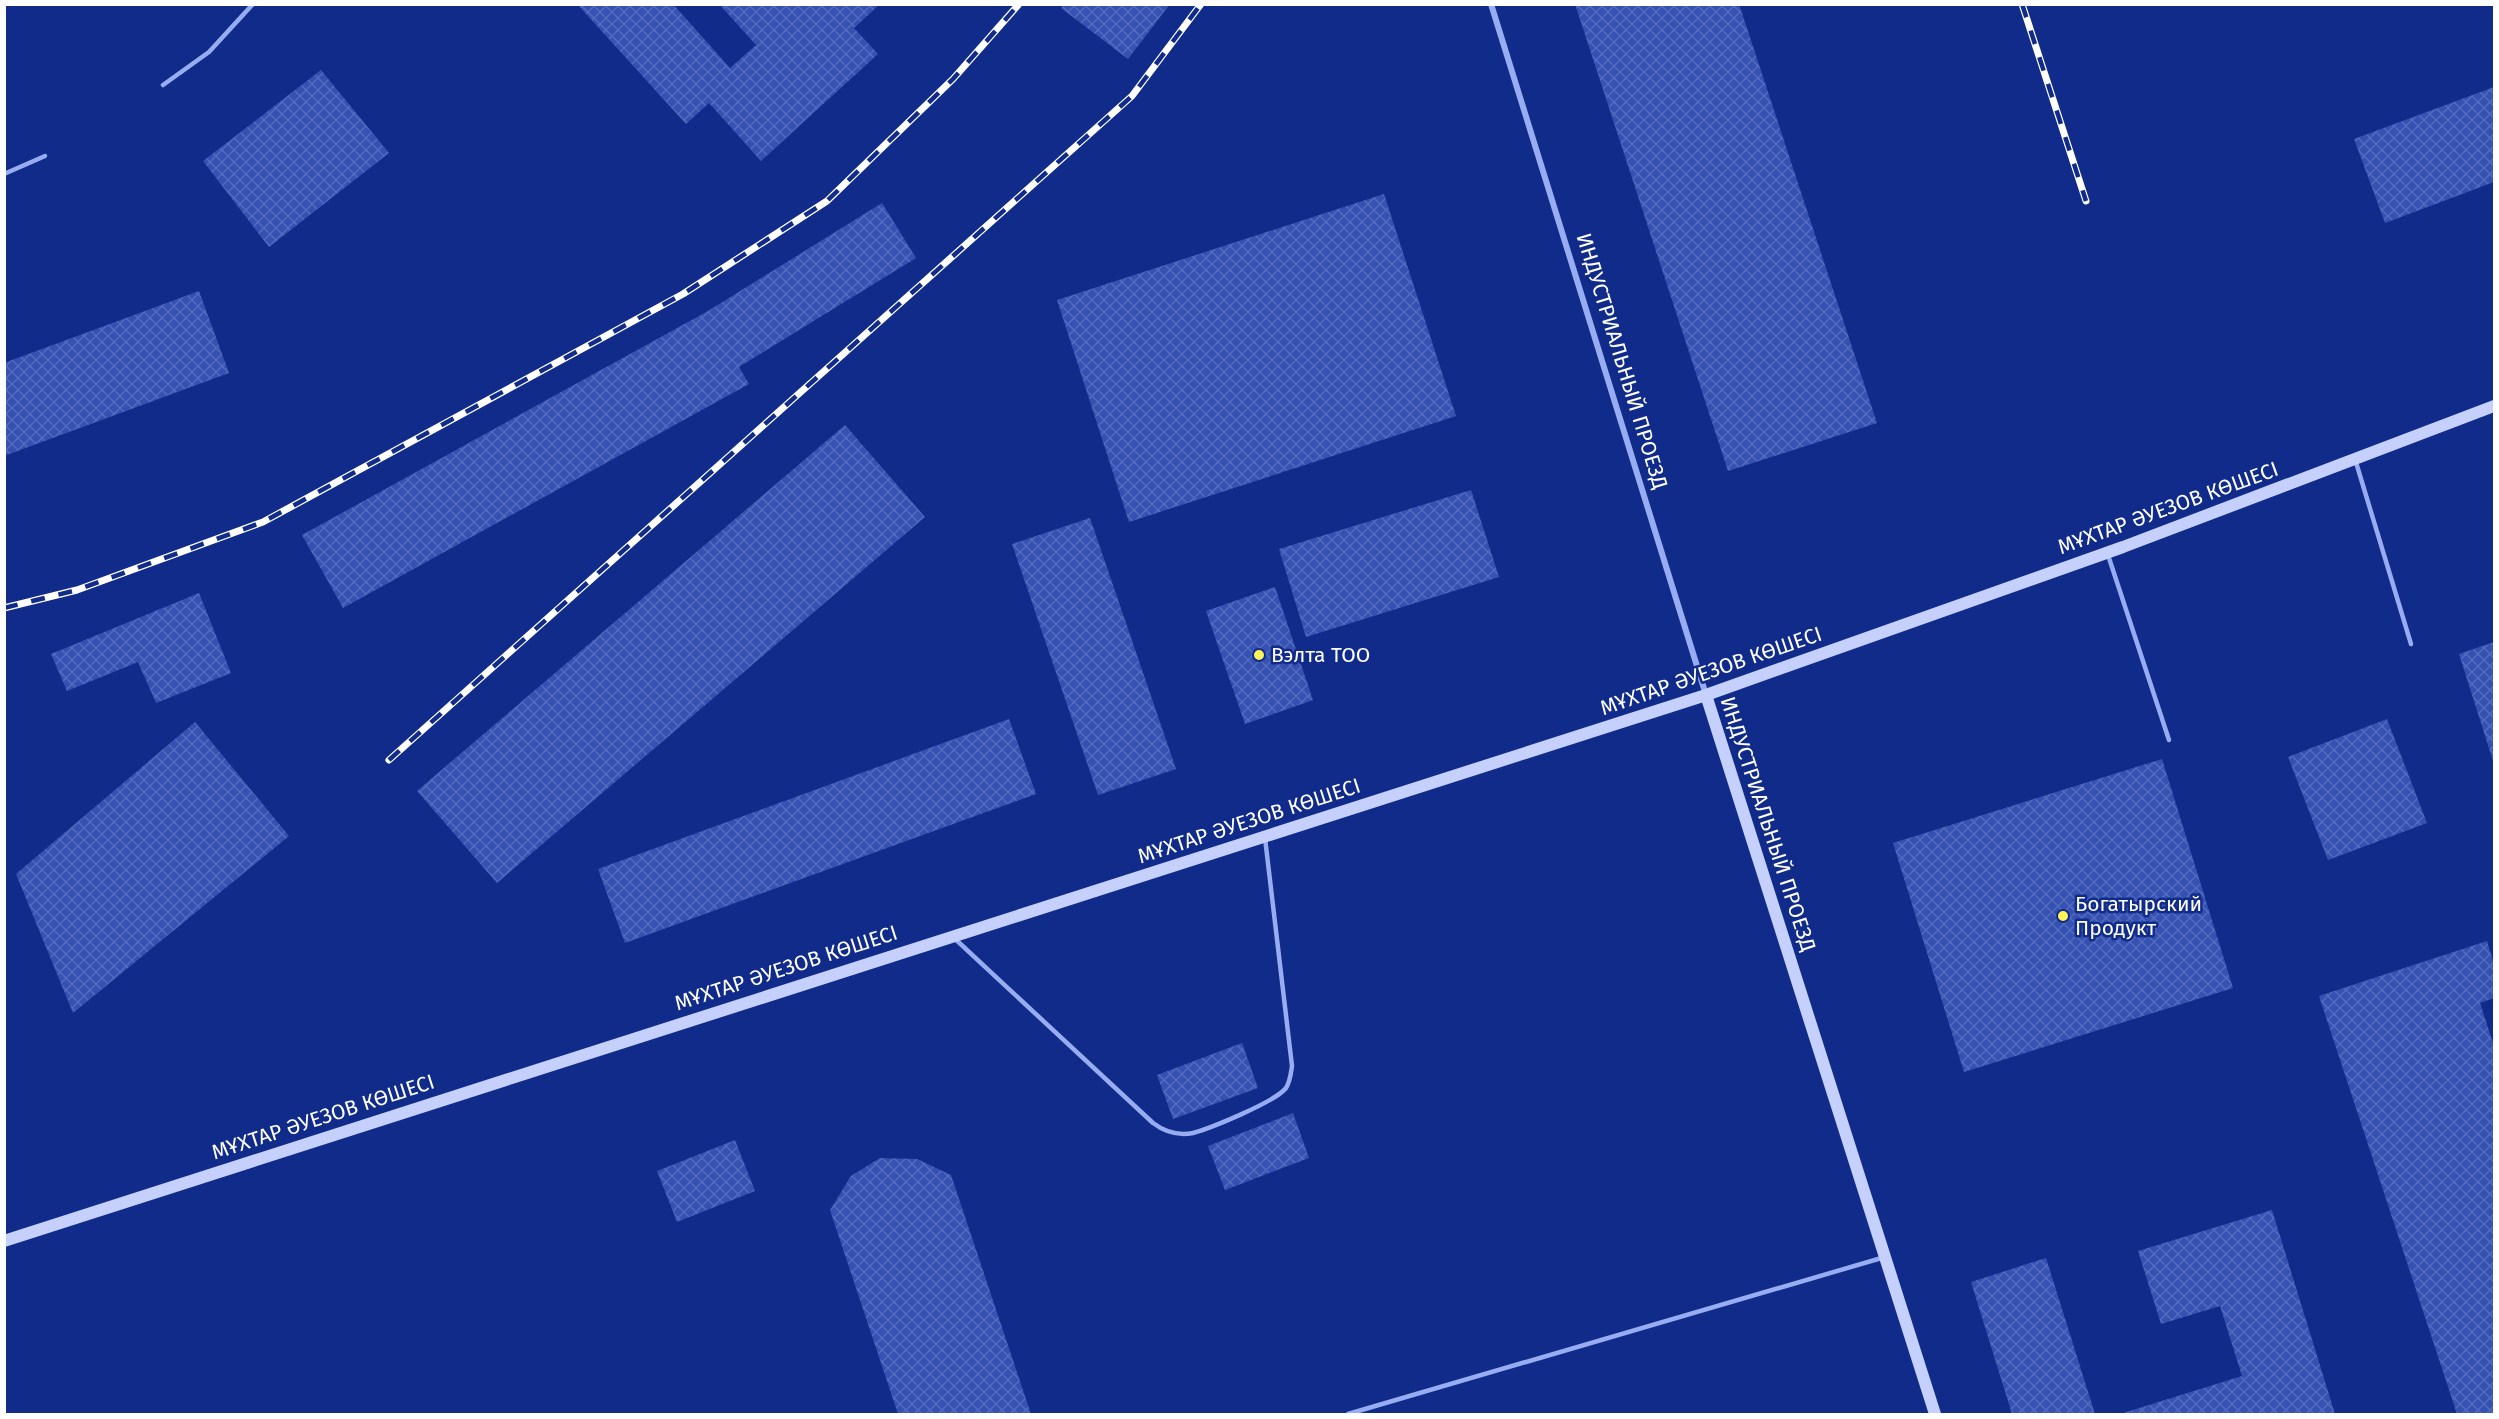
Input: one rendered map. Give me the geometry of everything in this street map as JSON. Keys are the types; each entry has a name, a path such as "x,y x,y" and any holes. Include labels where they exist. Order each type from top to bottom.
{"street":[{"name":"ИНДУСТРИАЛЬНЫЙ ПРОЕЗД","path":"1491,4 1706,694 1935,1414"},
{"name":"МҰХТАР ӘУЕЗОВ КӨШЕСІ","path":"4,1241 951,936 1265,838 1706,694 2108,552 2494,406"}],"lane":[{"path":"163,85 209,52 253,4"},
{"path":"4,174 45,156"},
{"path":"2355,459 2411,644"},
{"path":"2108,552 2169,740"},
{"path":"951,936 1154,1123 1171,1133 1192,1133 1270,1101 1287,1087 1290,1077 1292,1066 1265,838"},
{"path":"1348,1414 1885,1257"}],"building":[{"path":"577,4 673,4 730,68 756,45 719,4 880,4 854,28 878,54 761,161 709,103 686,124"},
{"path":"1064,4 1170,4 1128,59 1061,8"},
{"path":"1575,4 1739,4 1877,423 1728,471"},
{"path":"321,70 389,153 269,247 203,161"},
{"path":"2494,87 2494,182 2385,223 2354,139"},
{"path":"1384,194 1456,416 1129,522 1057,300"},
{"path":"882,203 916,258 739,367 749,384 343,608 302,535 708,311"},
{"path":"199,291 229,373 4,456 4,363"},
{"path":"845,425 925,517 497,883 417,791"},
{"path":"1471,490 1499,577 1306,637 1279,549"},
{"path":"1090,518 1176,769 1098,795 1012,544"},
{"name":"Вэлта ТОО","path":"1275,587 1313,700 1245,724 1206,611"},
{"path":"199,593 231,673 156,703 138,662 67,691 51,654"},
{"path":"2494,642 2494,764 2459,654"},
{"path":"1009,719 1036,794 625,943 598,869"},
{"path":"2387,719 2427,823 2328,860 2288,757"},
{"path":"195,722 289,836 73,1013 16,874"},
{"name":"Богатырский Продукт","path":"2162,759 2233,988 1964,1072 1893,843"},
{"path":"2487,941 2494,964 2494,998 2480,1003 2494,1046 2494,1414 2457,1414 2319,996"},
{"path":"1242,1043 1258,1088 1173,1119 1157,1075"},
{"path":"1293,1113 1309,1158 1225,1190 1208,1146"},
{"path":"735,1140 755,1191 677,1222 657,1171"},
{"path":"880,1158 917,1159 951,1175 1031,1414 898,1414 830,1210 851,1176"},
{"path":"2272,1210 2335,1414 2120,1414 2242,1376 2220,1306 2161,1324 2138,1251"},
{"path":"2046,1258 2095,1414 2012,1414 1971,1282"}],"railway":[{"path":"4,608 77,590 263,522 683,294 827,201 953,79 1019,4"},
{"path":"389,760 1132,96 1201,4"},
{"path":"2022,4 2086,201"}],"place":[{"name":"Вэлта ТОО","path":"1259,655"},
{"name":"Богатырский Продукт","path":"2063,916"}]}
